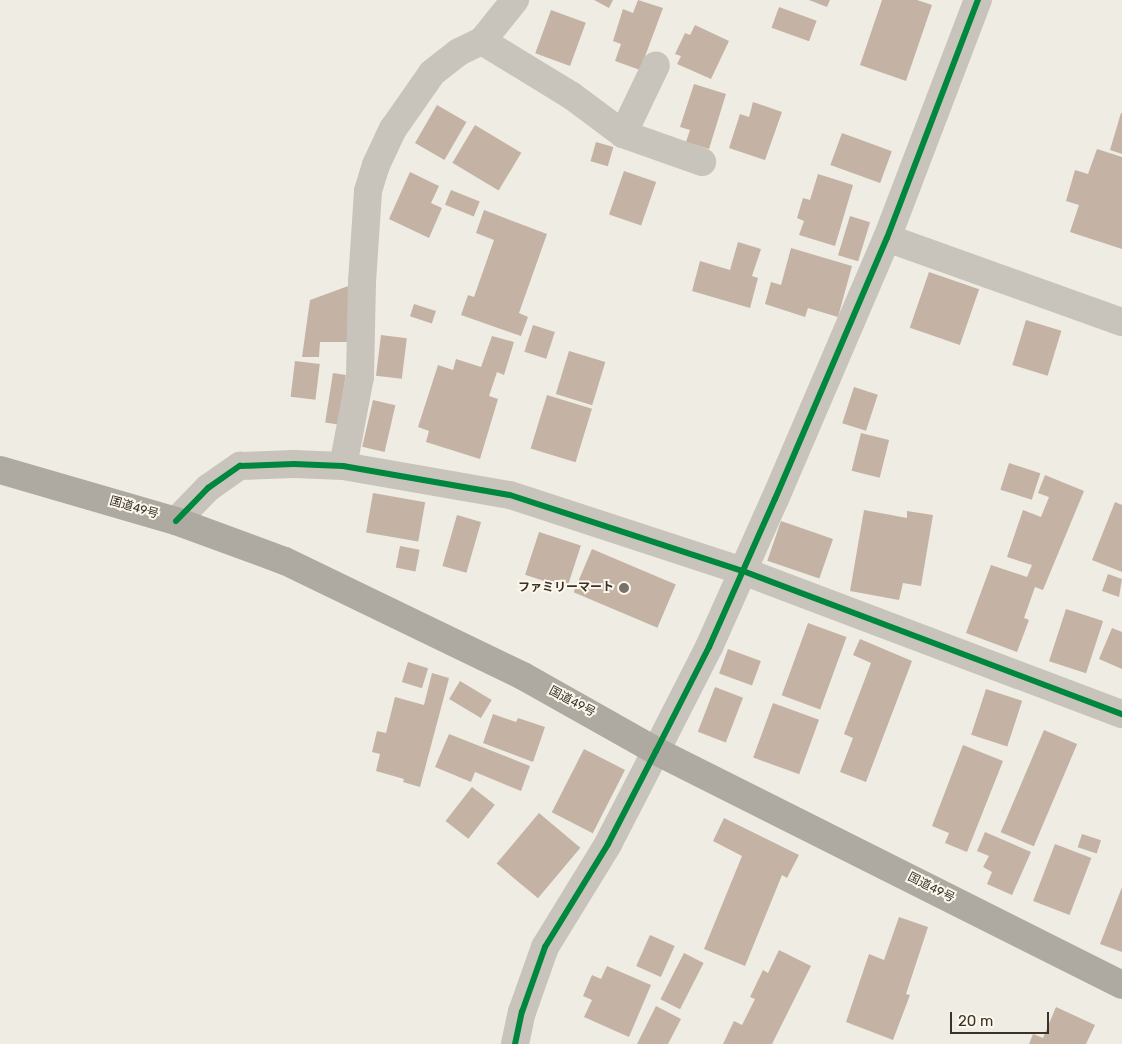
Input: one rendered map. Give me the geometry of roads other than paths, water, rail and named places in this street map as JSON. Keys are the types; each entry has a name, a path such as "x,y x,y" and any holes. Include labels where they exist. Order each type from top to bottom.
{"highway":[{"name":"国道49号","path":"0,470 176,521 285,561 522,676 656,750 1122,985"}],"street":[{"path":"343,466 360,377 362,282 368,191 376,165 393,130 432,73 459,52 482,41 515,0"},
{"path":"515,1044 522,1012 545,947 608,844 709,647 743,571 887,238 978,0"},
{"path":"482,41 572,96 623,134 702,162"},
{"path":"623,134 656,65"},
{"path":"887,238 1122,322"},
{"path":"176,521 208,488 240,466 294,464 343,466 510,495 743,571 1122,714"}],"place":[{"name":"ファミリーマート","path":"624,588"}]}
